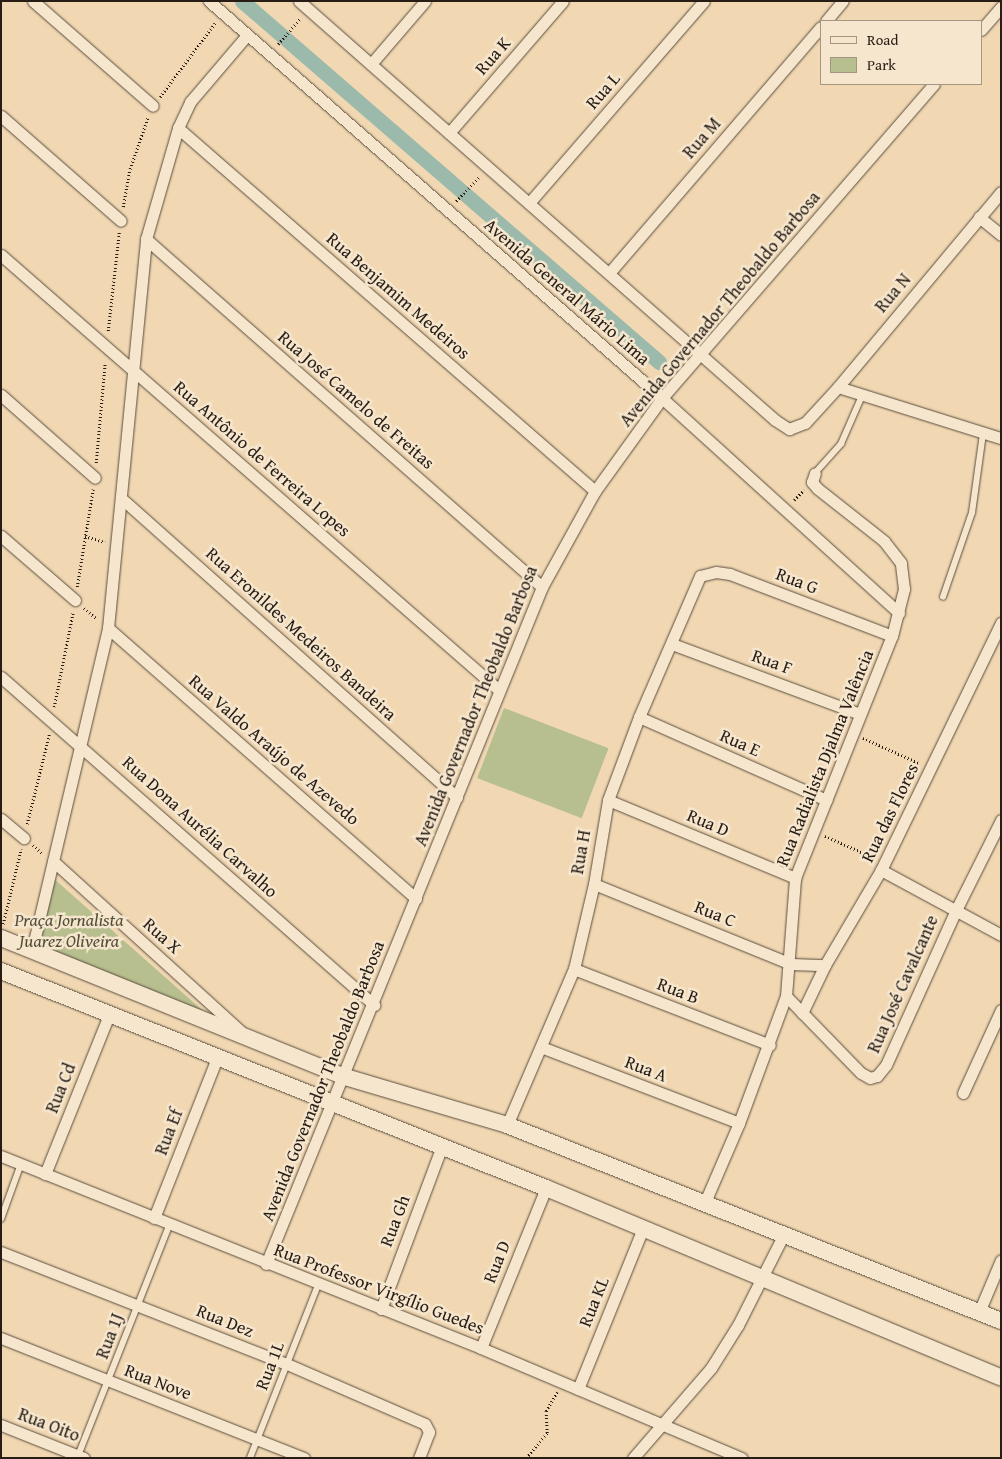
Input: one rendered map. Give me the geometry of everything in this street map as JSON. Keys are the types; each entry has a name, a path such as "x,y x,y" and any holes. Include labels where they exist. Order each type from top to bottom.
{"street":[{"path":"33,1 153,106"},
{"name":"Avenida General Mário Lima","path":"209,1 664,396 899,613"},
{"path":"299,1 610,272 700,355"},
{"path":"371,64 425,1"},
{"name":"Rua K","path":"449,133 563,1"},
{"name":"Rua L","path":"529,203 704,1"},
{"path":"827,20 843,1"},
{"path":"982,29 1001,7"},
{"name":"Rua M","path":"610,272 820,28"},
{"path":"32,950 82,746 108,628 146,239 178,128 190,102 247,35"},
{"name":"Avenida Governador Theobaldo Barbosa","path":"266,1264 342,1076 374,1005 542,587 595,491 664,396 933,85"},
{"path":"1,116 121,221"},
{"name":"Rua Benjamim Medeiros","path":"178,128 595,491"},
{"name":"Rua N","path":"700,355 782,426 797,428 838,387 1001,192"},
{"path":"979,217 1001,235"},
{"name":"Rua José Camelo de Freitas","path":"146,239 542,587"},
{"name":"Rua Antônio de Ferreira Lopes","path":"1,255 499,690"},
{"path":"838,387 1001,438"},
{"path":"1,395 95,478"},
{"name":"Rua Radialista Djalma Valência","path":"705,1202 770,1045 786,996 791,964 795,878 892,636 904,589 901,563 884,541 814,478"},
{"name":"Rua Eronildes Medeiros Bandeira","path":"121,498 456,797"},
{"path":"1,536 75,600"},
{"name":"Rua G","path":"694,586 700,576 707,572 730,574 892,636"},
{"name":"Rua H","path":"507,1125 574,969 594,884 608,800 639,717 672,644 694,586"},
{"name":"Rua das Flores","path":"802,1013 825,965 883,866 1001,623"},
{"name":"Rua Valdo Araújo de Azevedo","path":"108,628 416,899"},
{"name":"Rua F","path":"672,644 860,714"},
{"name":"Rua Dona Aurélia Carvalho","path":"1,677 82,746 374,1005"},
{"name":"Rua E","path":"639,717 826,800"},
{"name":"Rua D","path":"608,800 795,878"},
{"path":"1,819 24,838"},
{"name":"Rua José Cavalcante","path":"786,996 861,1073 870,1078 877,1076 886,1065 955,912 1001,820"},
{"name":"Rua X","path":"53,862 248,1037"},
{"path":"883,866 955,912 1001,935"},
{"name":"Rua C","path":"594,884 791,964 825,965"},
{"path":"1,938 342,1076 507,1125 1001,1321"},
{"name":"Rua B","path":"574,969 770,1045"},
{"path":"2,972 331,1105 442,1146 546,1188 1001,1377"},
{"path":"963,1093 1001,1010"},
{"name":"Rua Cd","path":"45,1174 109,1015"},
{"name":"Rua A","path":"541,1047 739,1123"},
{"name":"Rua Ef","path":"154,1218 216,1058"},
{"name":"Rua Gh","path":"381,1309 442,1146"},
{"name":"Rua Professor Virgílio Guedes","path":"1,1156 318,1285 481,1348 661,1426 742,1458"},
{"name":"Rua D","path":"481,1348 546,1188"},
{"name":"Rua KL","path":"578,1389 643,1228"},
{"path":"633,1458 689,1398 711,1368 762,1278 784,1234"},
{"name":"Rua Dez","path":"1,1252 287,1364 425,1424 429,1432 419,1458"},
{"path":"979,1312 1001,1260"},
{"name":"Rua Nove","path":"1,1338 108,1382 304,1458"},
{"name":"Rua Oito","path":"1,1425 80,1457"}],"lane":[{"path":"814,478 841,444 862,396"},
{"path":"943,597 972,513 984,434"},
{"path":"1,1218 21,1164"},
{"name":"Rua 1J","path":"80,1457 170,1224"},
{"name":"Rua 1L","path":"250,1458 318,1285"}],"path":[{"path":"279,43 291,30"},
{"path":"458,199 472,185"},
{"path":"785,509 814,478"},
{"path":"85,536 116,546"},
{"path":"75,600 108,628"},
{"path":"852,734 931,769"},
{"path":"814,831 883,866"},
{"path":"24,838 53,862"},
{"path":"526,1458 547,1433 546,1411 562,1382"}],"green space":[{"path":"504,708 609,748 582,818 477,778"},
{"name":"Praça Jornalista Juarez Oliveira","path":"52,877 218,1024 34,947"}],"waterway":[{"path":"242,1 659,362"}]}
